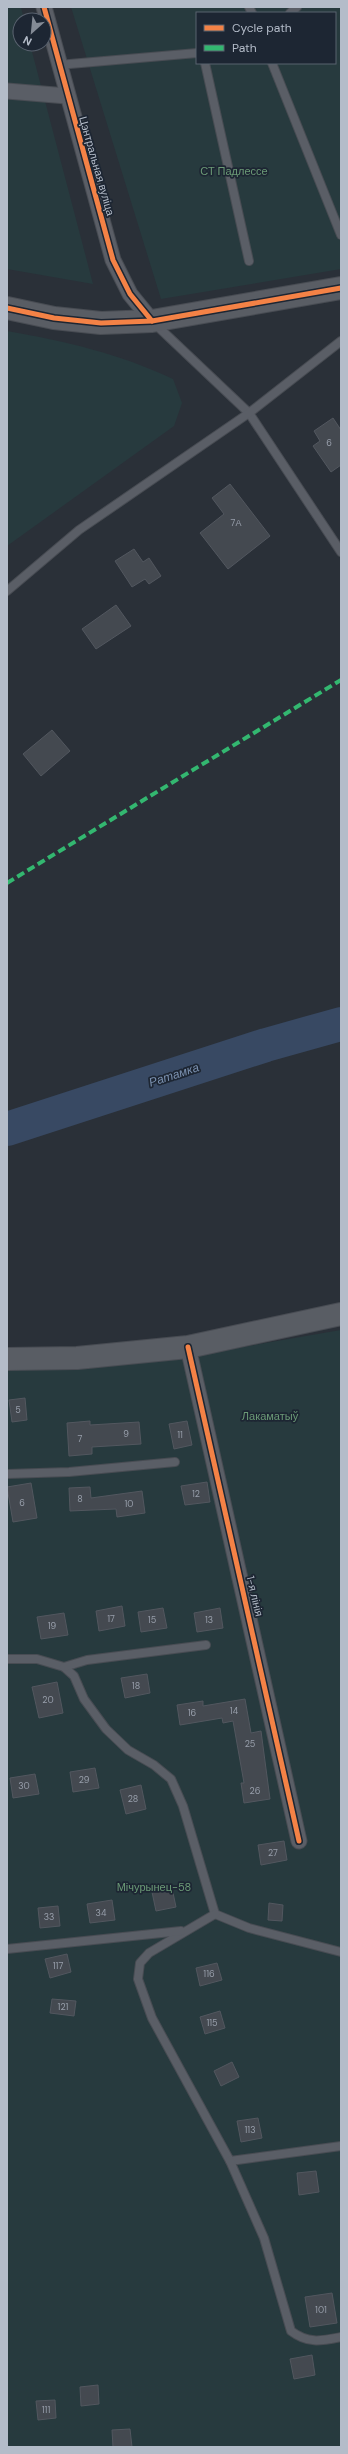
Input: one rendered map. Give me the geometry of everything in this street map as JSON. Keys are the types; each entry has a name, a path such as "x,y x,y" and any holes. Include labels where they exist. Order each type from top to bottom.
{"street":[{"name":"Цэнтральная вуліца","path":"44,7 58,64 113,260 130,294 152,321"},
{"path":"7,91 67,96"},
{"path":"7,308 54,318 101,323 152,321 341,288"},
{"path":"7,1359 77,1358 190,1352 341,1314"},
{"name":"1-я лінія","path":"190,1352 300,1841"}],"lane":[{"path":"58,64 196,52"},
{"path":"205,64 249,261"},
{"path":"272,64 341,235"},
{"path":"152,321 249,413 341,552"},
{"path":"7,591 79,530 249,413 341,341"},
{"path":"7,1474 69,1472 175,1462"},
{"path":"64,1667 87,1660 206,1646"},
{"path":"7,1659 37,1659 64,1667 74,1676 84,1699 106,1729 128,1750 154,1765 171,1779 183,1806 215,1914"},
{"path":"341,1952 249,1928 215,1914 184,1930 149,1953 140,1963 138,1979 152,2018 230,2161 264,2238 291,2331 301,2339 313,2342 341,2337"},
{"path":"7,1949 184,1930"},
{"path":"230,2161 341,2146"}],"green space":[{"path":"7,7 21,7 22,12 12,12 12,52 32,52 93,284 7,269"},
{"name":"СТ Падлессе","path":"71,7 341,7 341,269 161,299"},
{"path":"7,331 92,349 153,370 173,379 182,403 174,426 7,546"},
{"path":"341,1330 341,2447 7,2447 7,1369 191,1356"}],"building":[{"path":"333,418 341,430 341,465 331,472 313,446 320,441 314,431"},
{"path":"230,484 270,536 228,569 200,533 224,514 212,498"},
{"path":"134,549 143,562 149,558 161,576 149,584 145,579 132,587 115,561"},
{"path":"116,605 131,626 96,649 82,629"},
{"path":"52,730 70,751 41,776 23,754"},
{"path":"25,1398 27,1420 12,1422 9,1400"},
{"path":"90,1421 90,1425 139,1422 141,1444 92,1447 92,1454 69,1456 67,1423"},
{"path":"187,1421 192,1445 174,1449 169,1424"},
{"path":"207,1482 210,1502 185,1505 181,1486"},
{"path":"31,1483 37,1518 13,1522 7,1487"},
{"path":"90,1487 91,1498 142,1491 145,1513 117,1517 116,1509 70,1511 69,1488"},
{"path":"122,1606 125,1626 99,1631 96,1611"},
{"path":"163,1608 167,1628 141,1632 138,1612"},
{"path":"220,1608 223,1628 197,1632 194,1613"},
{"path":"64,1613 68,1635 41,1639 37,1617"},
{"path":"147,1674 150,1693 125,1698 121,1678"},
{"path":"57,1682 63,1713 39,1718 32,1687"},
{"path":"245,1699 251,1733 261,1731 270,1799 244,1803 241,1783 244,1783 233,1721 223,1723 222,1718 180,1725 177,1705 203,1701 203,1706"},
{"path":"95,1768 99,1788 73,1792 70,1772"},
{"path":"35,1774 39,1794 13,1798 10,1778"},
{"path":"141,1785 146,1809 126,1814 120,1790"},
{"path":"284,1841 287,1860 261,1865 258,1845"},
{"path":"172,1888 176,1907 156,1911 152,1892"},
{"path":"112,1900 115,1920 90,1923 87,1904"},
{"path":"269,1903 283,1905 282,1921 268,1920"},
{"path":"58,1906 60,1926 40,1928 38,1908"},
{"path":"67,1954 71,1972 50,1978 45,1959"},
{"path":"217,1963 222,1980 200,1986 196,1968"},
{"path":"52,1999 76,2001 74,2016 50,2013"},
{"path":"220,2011 225,2028 205,2034 200,2017"},
{"path":"232,2062 239,2077 221,2086 214,2071"},
{"path":"258,2118 262,2138 241,2142 237,2121"},
{"path":"316,2171 319,2192 299,2195 297,2173"},
{"path":"332,2293 337,2323 310,2327 305,2297"},
{"path":"312,2355 315,2375 294,2379 290,2359"},
{"path":"98,2385 99,2404 81,2406 80,2387"},
{"path":"55,2400 56,2418 38,2420 36,2401"},
{"path":"130,2429 132,2447 113,2447 112,2430"}],"waterway":[{"name":"Ратамка","path":"7,1129 266,1045 341,1024"}],"marked path":[{"path":"7,883 341,680"}],"cycle path":[{"path":"44,7 113,260 130,294 152,321"},
{"path":"7,308 54,318 101,323 152,321 341,288"},
{"path":"188,1347 299,1841"}],"park label":[{"name":"Лакаматыў","path":"270,1416"},
{"name":"Мічурынец-58","path":"154,1887"}]}
